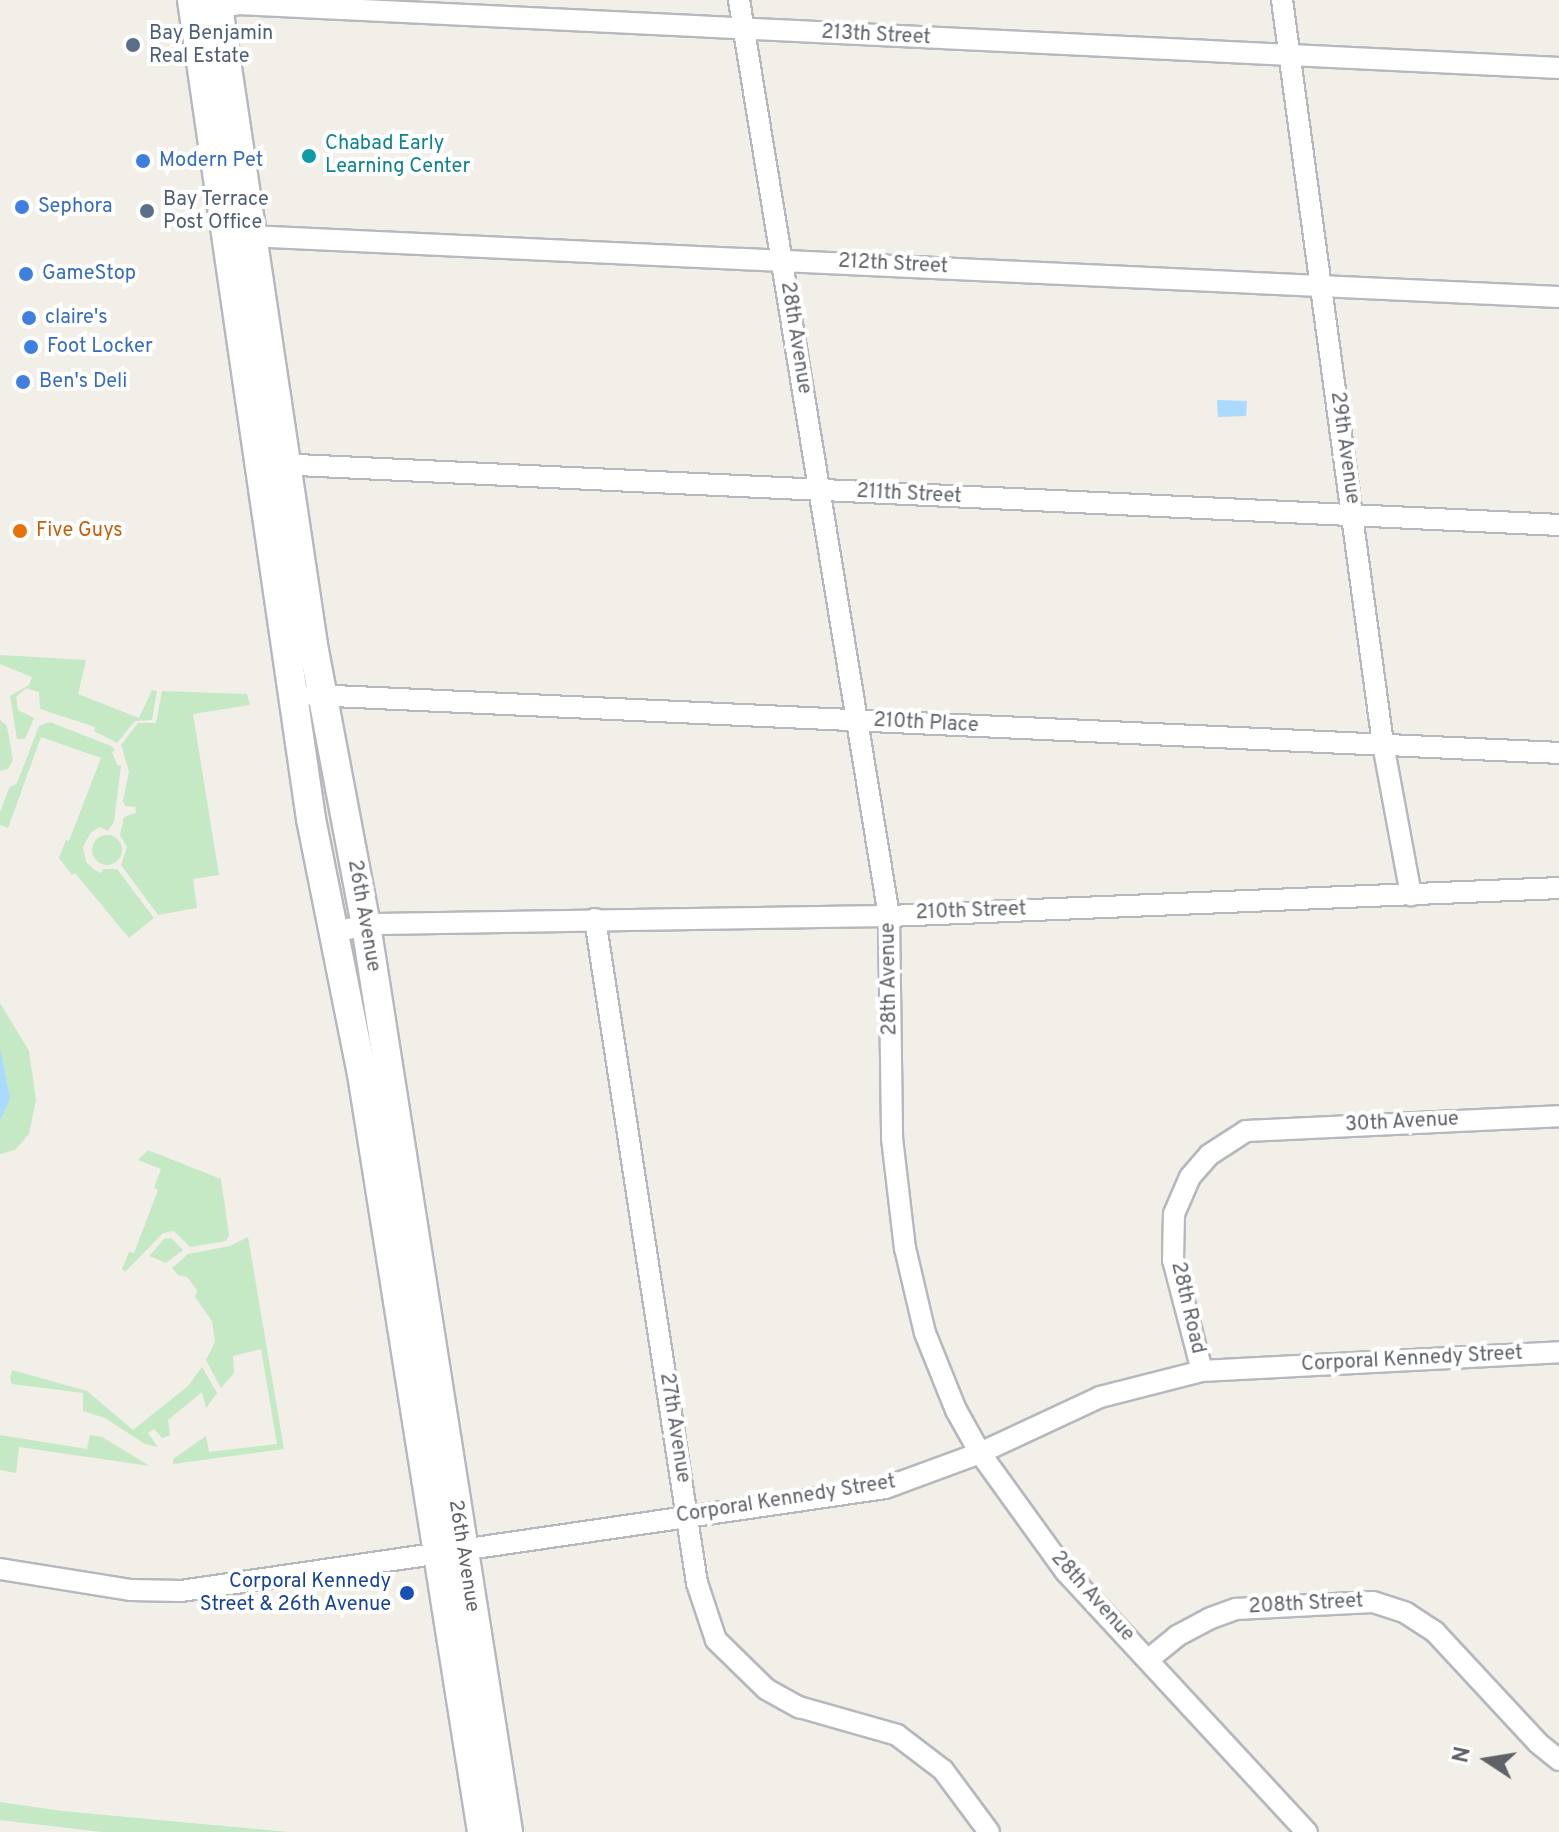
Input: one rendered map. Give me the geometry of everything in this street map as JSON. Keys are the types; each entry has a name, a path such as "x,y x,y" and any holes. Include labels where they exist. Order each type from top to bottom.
{"street":[{"name":"28th Avenue","path":"739,0 889,916 892,1138 905,1248 925,1333 956,1410 980,1453 1065,1571 1307,1832"},
{"name":"29th Avenue","path":"1282,0 1383,744 1411,895"},
{"name":"213th Street","path":"205,5 238,4 1559,68"},
{"name":"26th Avenue","path":"205,5 273,464 366,925 450,1552 482,1832"},
{"name":"212th Street","path":"240,240 783,260 1559,297"},
{"name":"26th Avenue","path":"273,464 293,694 311,819 336,931 450,1552 508,1832"},
{"name":"211th Street","path":"273,464 1559,525"},
{"name":"210th Place","path":"293,694 1559,753"},
{"name":"210th Street","path":"336,931 366,925 889,916 1559,888"},
{"name":"27th Avenue","path":"595,919 697,1583 716,1640 766,1689 799,1707 897,1735 943,1770 989,1832"},
{"name":"30th Avenue","path":"1246,1131 1559,1116"},
{"name":"28th Road","path":"1202,1371 1173,1260 1174,1214 1190,1177 1209,1155 1246,1131"},
{"name":"Corporal Kennedy Street","path":"0,1569 131,1590 181,1591 885,1488 980,1453 1100,1397 1202,1371 1559,1352"},
{"name":"208th Street","path":"1149,1659 1177,1636 1236,1609 1373,1602 1406,1613 1435,1632 1538,1743 1559,1760"}],"green space":[{"path":"0,655 86,660 78,694 139,718 152,690 157,691 152,720 135,721 117,743 94,731 95,727 40,709 39,692 26,688 16,697 18,710 34,718 25,739 17,739 10,696 29,685 32,677 0,664"},
{"path":"162,691 247,694 250,705 193,714 219,875 193,879 197,908 158,915 121,865 127,847 120,835 124,817 136,813 135,807 125,806 123,801 129,771 121,745 138,723 156,723"},
{"path":"0,720 7,726 13,760 8,769 0,771"},
{"path":"50,722 111,746 115,750 112,752 117,765 121,766 114,822 108,831 100,827 91,832 83,847 86,862 95,870 101,873 103,869 117,869 154,918 129,938 59,858 66,840 69,841 101,758 41,737 8,828 0,825 0,812 9,788 17,783 39,726"},
{"path":"107,835 118,839 122,850 118,861 107,865 96,861 92,850 96,839"},
{"path":"0,1003 29,1051 36,1100 29,1134 15,1150 0,1154"},
{"path":"148,1150 221,1179 229,1235 226,1241 190,1247 174,1231 163,1233 125,1272 122,1269 129,1252 134,1253 158,1190 154,1188 161,1169 138,1160"},
{"path":"248,1237 284,1449 173,1464 173,1459 206,1436 209,1452 277,1444 261,1349 233,1356 234,1373 221,1388 206,1360 215,1342 212,1321 195,1297 197,1290 187,1277 178,1275 172,1268 188,1254 230,1246"},
{"path":"171,1238 183,1250 166,1263 149,1256 164,1239"},
{"path":"202,1367 217,1393 206,1408 202,1392 168,1420 170,1435 162,1438 154,1429 148,1433 158,1447 145,1444 105,1418 83,1411 83,1393 12,1384 10,1378 12,1370 87,1391 133,1430 188,1386"},
{"path":"0,1435 87,1449 90,1435 102,1437 150,1466 19,1447 16,1473 0,1470"},
{"path":"0,1802 62,1811 289,1832 102,1832 0,1820"}],"water":[{"path":"1217,400 1247,401 1246,416 1218,417"},
{"path":"0,1047 10,1099 0,1120"}],"place":[{"name":"Bay Benjamin Real Estate","path":"133,45"},
{"name":"Chabad Early Learning Center","path":"309,156"},
{"name":"Modern Pet","path":"143,161"},
{"name":"Sephora","path":"22,207"},
{"name":"Bay Terrace Post Office","path":"147,211"},
{"name":"GameStop","path":"26,274"},
{"name":"claire's","path":"29,318"},
{"name":"Foot Locker","path":"31,347"},
{"name":"Ben's Deli","path":"23,382"},
{"name":"Five Guys","path":"20,531"},
{"name":"Corporal Kennedy Street & 26th Avenue","path":"407,1593"}]}
